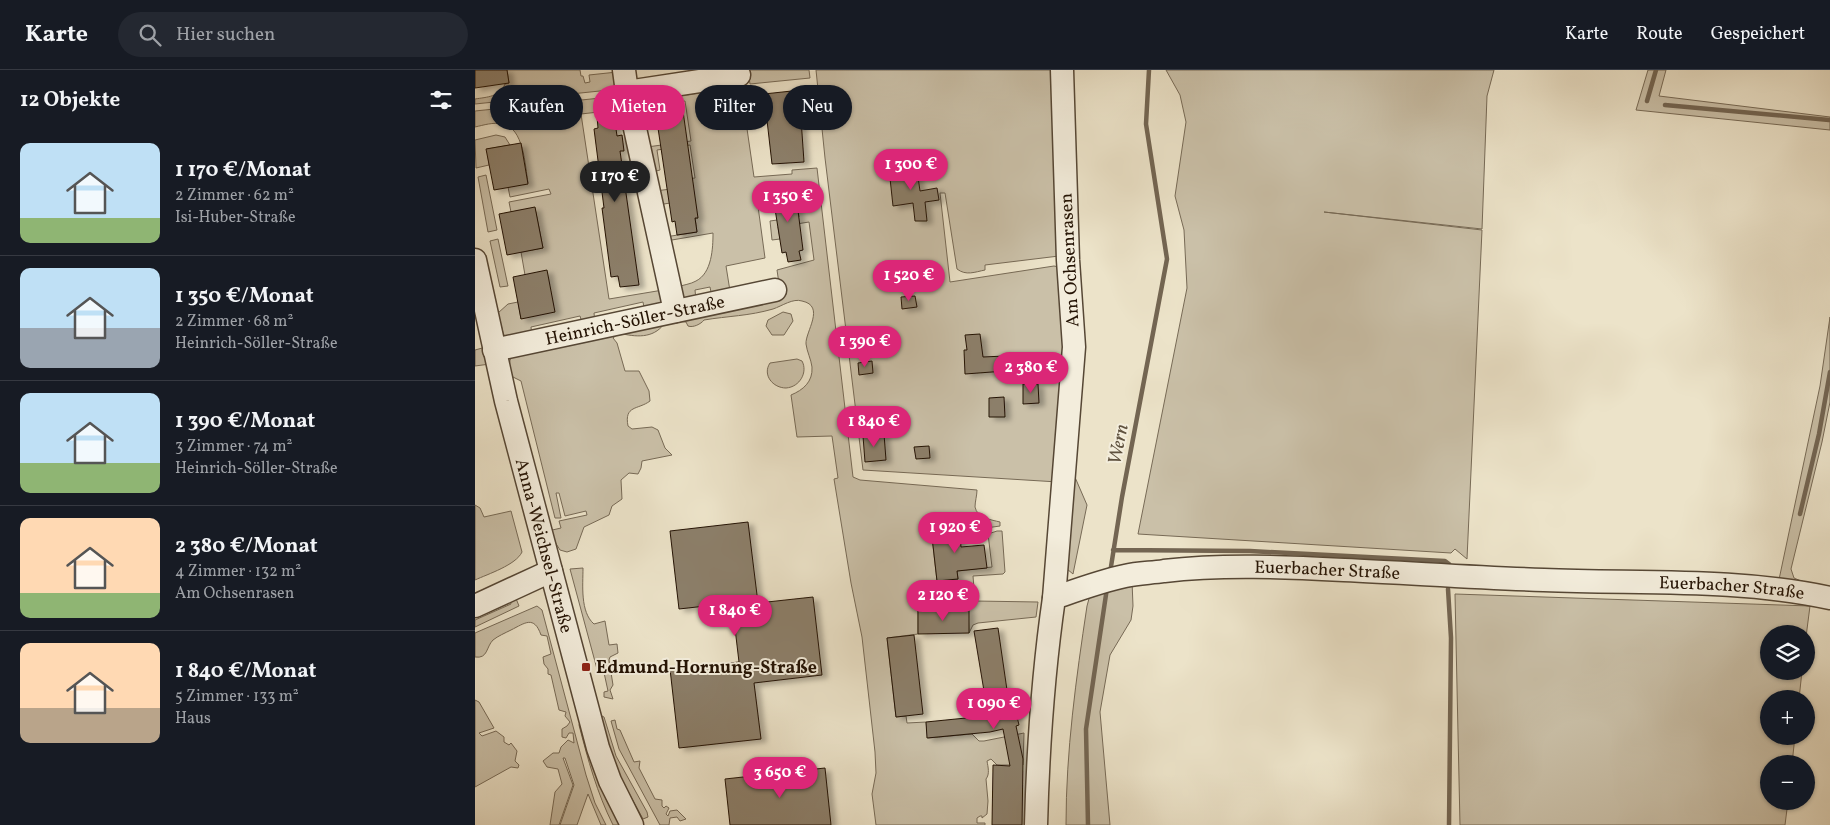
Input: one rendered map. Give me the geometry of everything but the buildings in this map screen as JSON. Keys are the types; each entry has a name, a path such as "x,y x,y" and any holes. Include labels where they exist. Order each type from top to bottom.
{"street":[{"path":"624,70 626,85"},
{"name":"Am Ochsenrasen","path":"1054,598 1074,347 1068,260 1062,70"},
{"path":"673,85 739,75"},
{"path":"635,130 675,311"},
{"name":"Anna-Weichsel-Straße","path":"475,260 494,350 598,748 610,781 632,825"},
{"name":"Heinrich-Söller-Straße","path":"494,350 775,290"},
{"name":"Euerbacher Straße","path":"1054,598 1093,584 1127,576 1212,566 1256,566 1470,577 1715,585 1776,590 1830,598"},
{"path":"475,606 551,571"},
{"path":"1036,825 1042,699 1047,643 1054,598"}],"shaded area":[{"path":"507,70 580,70 585,83 590,82 589,75 617,72 619,85 593,85 593,92 583,93 583,85 504,85 509,83"},
{"path":"748,70 809,70 810,78 750,84"},
{"path":"816,70 1056,70 1059,256 985,265 985,270 974,272 960,271 957,269 945,193 940,193 950,282 1054,266 1059,267 1068,341 1058,482 863,470 822,130 852,130 852,85 818,85"},
{"path":"1166,70 1494,70 1487,96 1482,229 1324,212 1482,230 1467,559 1455,549 1451,553 1138,534 1187,288 1184,230 1175,196 1186,122 1180,95"},
{"path":"1648,70 1666,70 1659,96 1830,117 1830,130 1636,110"},
{"path":"695,94 695,130 747,130 754,177 792,174 792,170 817,168 853,477 860,480 977,490 976,511 985,518 1000,522 1000,526 986,528 959,525 931,528 937,581 958,579 957,571 992,567 988,534 1002,531 1005,572 1003,574 973,576 975,601 1038,602 1036,617 978,623 973,625 969,633 968,609 918,610 918,634 887,638 896,717 906,716 907,723 926,722 928,738 972,734 979,741 984,741 1024,733 1023,765 997,765 991,759 987,761 987,814 982,818 980,816 977,818 977,823 985,823 985,825 876,825 872,794 876,773 875,752 862,637 834,479 838,478 832,436 797,437 791,395 803,388 811,377 812,367 806,344 813,320 813,308 799,300 747,315 704,320 692,326 688,326 686,322 678,321 781,297 777,270 814,260 809,222 778,227 780,239 772,240 770,221 799,217 798,210 802,209 799,187 773,190 773,196 757,199 765,258 726,266 730,291 712,297 710,287 695,290 696,300 686,299 680,293 677,287 696,281 705,272 711,260 713,233 666,241 665,237 697,232 695,218 698,218 670,203 658,205 655,191 687,187 686,179 695,178 690,145 657,150 660,170 652,172 647,147 691,141 685,95"},
{"path":"490,96 490,102 475,104 475,99"},
{"path":"593,99 593,113 583,114 583,100"},
{"path":"490,109 490,124 475,127 475,111"},
{"path":"583,127 609,299 663,290 664,303 645,313 643,302 594,313 595,323 583,326 580,316 531,327 532,337 505,337 498,313 508,304 518,302 521,319 525,275 521,252 543,248 535,208 511,212 509,202 551,194 549,189 510,197 508,187 528,183 522,148 513,130 583,130"},
{"path":"496,135 505,137 510,145 487,149 489,165 476,168 475,140"},
{"path":"486,175 497,230 488,232 478,177"},
{"path":"498,239 508,286 500,287 490,241"},
{"path":"783,312 791,314 793,321 784,335 772,335 766,326 768,320"},
{"path":"1830,317 1830,402 1791,569 1794,578 1830,587 1777,589 1820,386"},
{"path":"664,321 660,329 643,336 619,333 613,338 617,343 625,371 639,371 649,391 650,401 633,409 628,414 628,426 632,429 652,427 658,430 665,448 672,455 642,461 638,474 629,473 621,480 622,499 612,506 609,515 584,527 576,549 567,552 560,550 548,531 561,528 559,521 587,515 586,511 565,516 559,493 556,493 561,518 555,518 521,381 511,376 511,358 516,352 526,348 533,347 535,350"},
{"path":"486,347 490,364 475,366 475,350"},
{"path":"797,359 802,361 804,365 803,374 799,382 786,388 777,386 770,380 767,372 770,363"},
{"path":"1071,468 1087,505 1073,574 1067,569"},
{"path":"475,505 480,508 484,517 511,511 522,552 519,557 508,565 475,580"},
{"path":"583,568 583,598 586,613 594,624 605,621 609,645 617,644 618,653 610,657 609,660 613,685 610,690 613,699 604,697 604,692 608,691 603,668 597,669 570,569"},
{"path":"1132,581 1133,606 1131,620 1110,655 1100,712 1110,825 1066,825 1070,742 1087,606 1090,595"},
{"path":"1455,594 1810,606 1808,625 1760,625 1760,680 1801,680 1800,690 1760,690 1760,745 1794,745 1793,755 1760,755 1760,810 1787,810 1785,825 1460,825"},
{"path":"515,596 519,606 475,627 475,620 511,604 510,600"},
{"path":"537,606 542,610 586,775 595,803 606,825 601,825 588,794 577,825 560,825 574,785 565,758 563,758 573,785 559,825 550,825 555,792 562,784 558,769 547,767 543,761 553,753 559,753 561,747 568,740 574,743 573,733 569,733 566,738 562,737 562,729 570,722 565,716 566,712 559,710 551,675 548,674 548,669 544,664 543,657 551,654 547,636 541,635 532,623 525,623 493,640 485,654 475,657 475,633"},
{"path":"475,700 479,702 494,728 479,733 482,736 496,731 504,737 504,742 509,745 511,743 517,751 515,761 519,765 518,768 511,767 475,787"},
{"path":"597,717 604,717 616,756 648,817 643,819 613,764"},
{"path":"615,720 617,729 620,730 634,762 640,761 639,768 655,799 662,800 662,806 669,808 666,814 668,816 670,811 677,810 686,819 680,821 677,817 670,818 669,825 660,825 619,749 611,721"},
{"path":"580,722 606,799 620,825 613,825 602,801 586,751 579,725"}],"waterway":[{"name":"Wern","path":"1110,573 1122,497 1167,259 1146,124 1149,70"},
{"path":"1647,101 1656,70"},
{"path":"1665,105 1829,120"},
{"path":"1800,514 1819,434 1830,372"},
{"path":"1113,550 1250,551 1445,561 1449,564"},
{"name":"Wern","path":"1088,825 1086,729 1107,588"},
{"path":"1448,589 1451,638 1449,825"}],"place":[{"name":"Edmund-Hornung-Straße","path":"586,667"}]}
